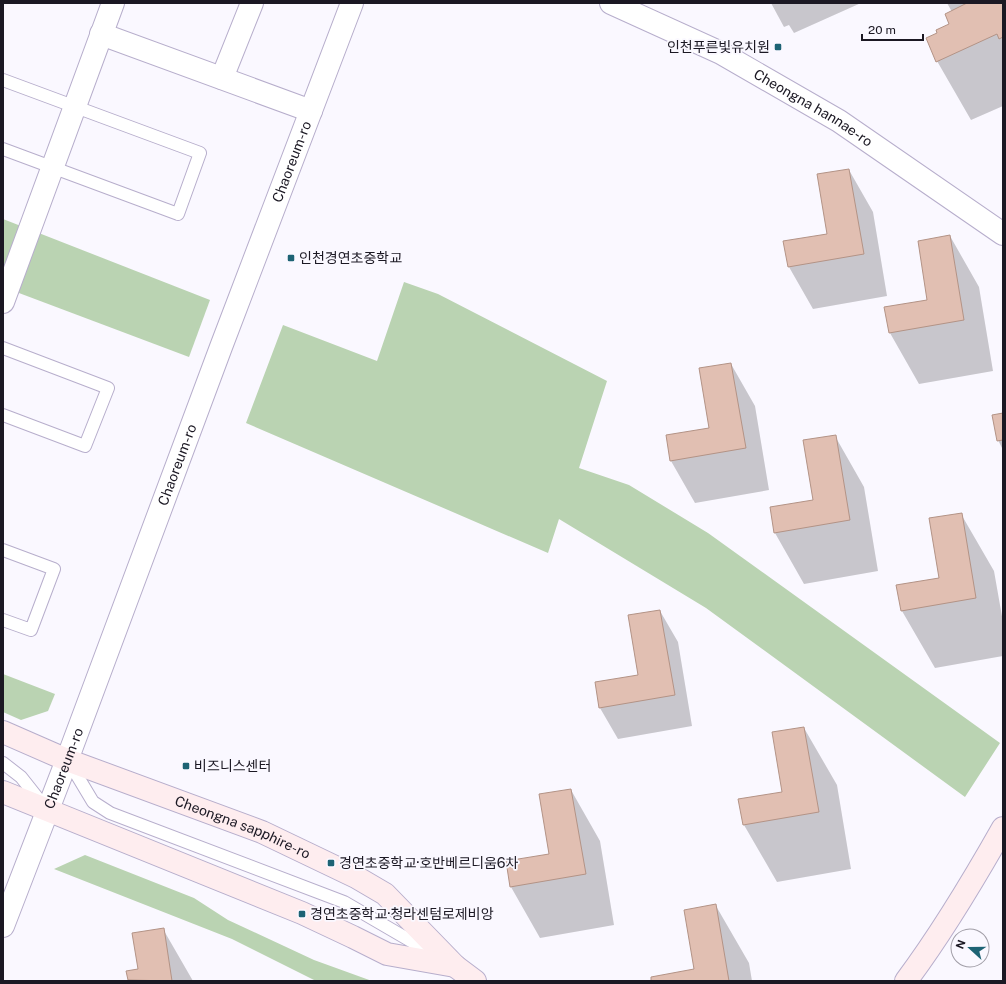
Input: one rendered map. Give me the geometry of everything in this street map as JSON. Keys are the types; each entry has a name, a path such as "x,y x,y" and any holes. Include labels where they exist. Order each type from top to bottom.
{"main road":[{"name":"Cheongna sapphire-ro","path":"3,732 67,760 262,832 356,877 385,894 455,966 475,981"},
{"path":"3,792 302,913 387,954 455,966"},
{"path":"906,981 930,949 1003,828"}],"street":[{"path":"3,302 113,3"},
{"path":"222,78 252,3"},
{"name":"Chaoreum-ro","path":"3,926 352,3"},
{"name":"Cheongna hannae-ro","path":"611,3 721,53 839,121 1003,234"},
{"path":"101,34 311,111"}],"lane":[{"path":"3,80 200,153 178,214 3,149"},
{"path":"3,348 108,388 85,446 3,415"},
{"path":"3,550 54,569 31,630 3,620"},
{"path":"67,760 93,802 110,813 344,902 455,966"},
{"path":"3,763 21,777 47,810"}],"green space":[{"path":"3,219 210,300 189,357 3,287"},
{"path":"404,282 438,294 607,381 579,468 629,485 708,533 1000,743 965,797 706,608 559,519 548,553 246,423 283,325 377,361"},
{"path":"3,674 55,694 48,711 21,720 3,712"},
{"path":"85,855 194,898 228,920 314,960 372,981 316,981 232,939 54,869"}],"building":[{"path":"967,3 1003,3 1003,37 999,39 997,34 936,62 926,38 937,33 936,30 949,24 945,14"},
{"path":"849,169 864,254 788,267 783,241 827,234 817,174"},
{"path":"950,235 964,320 889,333 884,307 927,300 918,241"},
{"path":"731,363 746,448 670,461 666,435 709,428 699,368"},
{"path":"1003,413 1003,440 997,441 992,415"},
{"path":"836,435 850,520 774,533 770,507 813,500 803,440"},
{"path":"962,513 976,598 901,611 896,585 939,578 929,518"},
{"path":"660,610 675,695 599,708 595,682 638,675 628,615"},
{"path":"804,727 819,812 743,825 738,799 782,792 772,732"},
{"path":"571,789 586,874 510,887 506,861 549,854 539,794"},
{"path":"716,904 729,981 651,981 651,977 694,969 684,910"},
{"path":"164,928 172,981 128,980 126,971 138,969 132,933"}],"place":[{"name":"인천푸른빛유치원","path":"778,47"},
{"name":"인천경연초중학교","path":"291,258"},
{"name":"비즈니스센터","path":"186,766"},
{"name":"경연초중학교·호반베르디움6차","path":"331,863"},
{"name":"경연초중학교·청라센텀로제비앙","path":"302,914"}]}
